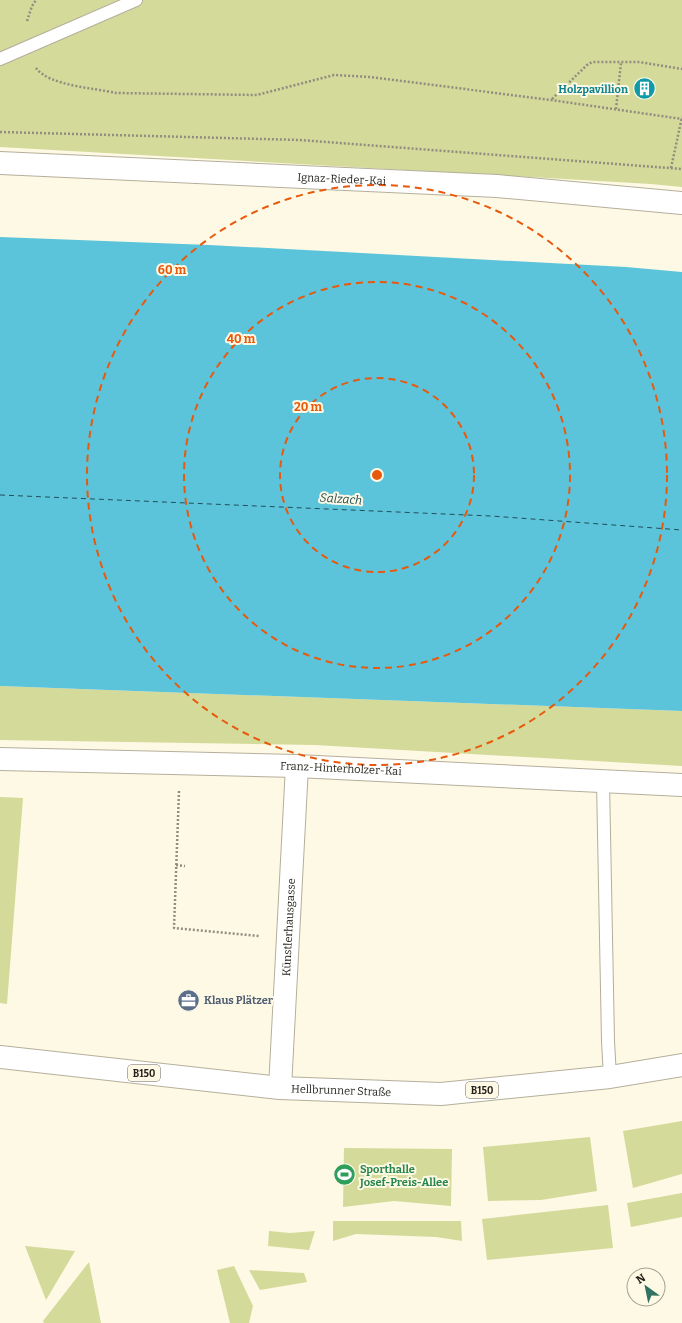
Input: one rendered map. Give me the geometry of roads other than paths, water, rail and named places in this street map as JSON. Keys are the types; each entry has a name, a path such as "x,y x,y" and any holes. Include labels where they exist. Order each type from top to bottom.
{"street":[{"name":"Ignaz-Rieder-Kai","path":"0,163 489,185 682,203"},
{"name":"Franz-Hinterholzer-Kai","path":"0,759 297,766 682,785"},
{"name":"Künstlerhausgasse","path":"280,1088 297,766"},
{"name":"Hellbrunner Straße","path":"0,1057 280,1088 441,1094 610,1077 682,1065"}],"lane":[{"path":"0,59 136,0"},
{"path":"603,781 610,1077"}],"water":[{"name":"Salzach","path":"0,237 209,245 626,267 682,272 682,711 0,686"}],"place":[{"name":"Holzpavillion","path":"644,89"},
{"name":"Klaus Plätzer","path":"188,1000"},
{"name":"Sporthalle Josef-Preis-Allee","path":"345,1175"}]}
